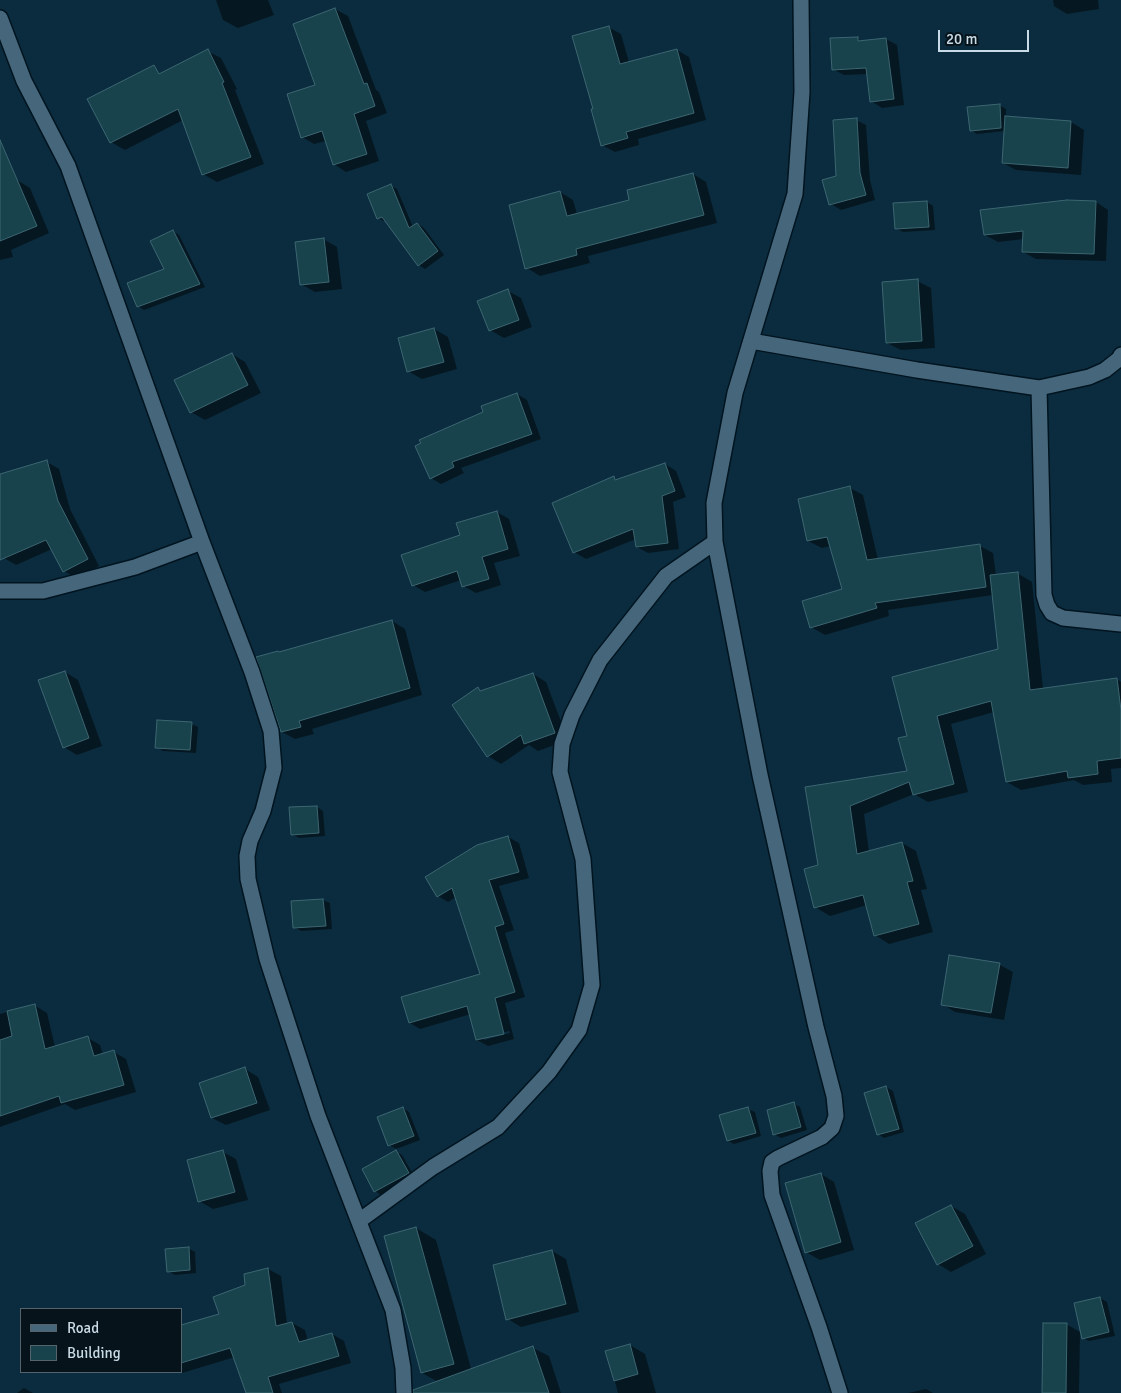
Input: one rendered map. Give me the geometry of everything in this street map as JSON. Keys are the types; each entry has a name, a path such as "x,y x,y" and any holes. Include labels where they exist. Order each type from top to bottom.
{"street":[{"path":"801,0 802,92 795,194 735,393 714,503 715,542 760,775 816,1027 834,1096 836,1116 832,1128 822,1137 772,1162 770,1171 772,1196 819,1327 840,1393"},
{"path":"0,18 24,81 68,166 202,542 252,672 271,731 274,768 263,811 250,841 247,856 248,879 265,950 318,1116 393,1310 403,1368 404,1393"},
{"path":"750,340 917,370 1039,388 1089,377 1105,370 1119,359 1121,355"},
{"path":"1039,388 1044,595 1047,605 1052,613 1063,618 1121,624"},
{"path":"0,591 44,590 135,567 202,542"},
{"path":"359,1221 433,1167 498,1127 548,1072 579,1030 592,985 583,859 560,772 562,744 572,716 600,660 666,576 715,542"}],"building":[{"path":"335,8 364,84 367,83 375,106 354,114 367,154 333,165 322,131 301,138 287,94 315,85 293,24"},
{"path":"609,26 620,64 677,49 694,113 626,132 628,138 601,146 591,109 593,109 572,36"},
{"path":"858,37 858,41 886,38 894,99 870,102 866,68 832,70 830,38"},
{"path":"208,49 224,82 222,83 251,157 202,175 178,109 110,143 87,99 154,65 159,74"},
{"path":"1000,104 1001,128 970,131 967,107"},
{"path":"1005,116 1071,121 1068,168 1002,163"},
{"path":"857,118 860,173 866,195 829,205 822,180 836,176 833,120"},
{"path":"0,140 37,226 0,241"},
{"path":"693,173 704,215 576,249 577,255 525,269 509,205 560,191 567,216 629,200 627,190"},
{"path":"391,184 409,228 417,223 438,251 418,266 382,217 377,219 367,194"},
{"path":"1067,200 1096,201 1094,254 1022,252 1023,231 984,235 980,210"},
{"path":"927,201 929,227 895,229 893,203"},
{"path":"173,230 200,284 137,307 127,283 164,269 150,241"},
{"path":"324,238 329,282 300,285 295,242"},
{"path":"918,279 922,341 886,343 882,282"},
{"path":"508,289 519,320 489,331 477,301"},
{"path":"434,328 444,362 407,372 398,338"},
{"path":"232,353 248,385 190,413 174,380"},
{"path":"517,393 532,434 452,462 454,467 430,479 415,446 421,443 419,440 483,412 481,406"},
{"path":"47,460 58,501 88,559 63,572 46,540 0,560 0,474"},
{"path":"665,463 675,491 662,496 668,543 636,547 633,529 573,553 552,503 614,476 615,480"},
{"path":"850,486 867,560 980,544 986,587 875,603 877,608 810,628 802,601 842,589 827,537 807,541 798,499"},
{"path":"497,511 508,549 482,557 489,579 462,587 457,571 412,586 401,555 460,535 456,523"},
{"path":"1018,572 1030,690 1117,678 1121,710 1121,758 1097,761 1098,774 1068,778 1067,771 1006,782 991,701 937,716 954,784 913,795 909,782 850,806 857,854 902,842 913,881 907,882 919,924 874,936 863,895 814,908 804,869 818,865 805,787 907,771 898,738 907,736 892,677 998,649 990,575"},
{"path":"392,620 410,688 299,721 301,727 281,732 256,657"},
{"path":"65,671 89,738 63,748 38,680"},
{"path":"533,673 555,733 524,744 521,735 487,757 452,705 478,687 480,691"},
{"path":"157,720 192,722 190,750 155,748"},
{"path":"317,806 319,833 291,835 289,807"},
{"path":"508,836 519,872 489,880 504,924 495,927 515,992 495,998 504,1034 476,1040 467,1006 409,1023 401,997 480,974 452,888 437,897 425,877 477,845"},
{"path":"323,899 326,926 293,928 291,901"},
{"path":"949,955 1000,963 991,1013 941,1005"},
{"path":"35,1004 45,1049 88,1036 94,1056 114,1050 124,1085 61,1103 59,1096 0,1116 0,1040 12,1036 7,1011"},
{"path":"245,1067 257,1103 211,1118 199,1083"},
{"path":"886,1086 899,1129 877,1135 864,1093"},
{"path":"794,1102 801,1127 773,1135 767,1110"},
{"path":"403,1107 414,1136 388,1146 377,1117"},
{"path":"748,1107 756,1133 727,1141 719,1115"},
{"path":"223,1150 235,1192 198,1202 187,1160"},
{"path":"396,1150 409,1173 374,1192 362,1169"},
{"path":"821,1173 841,1242 805,1253 785,1183"},
{"path":"951,1205 973,1246 937,1265 915,1223"},
{"path":"416,1227 454,1364 421,1373 384,1236"},
{"path":"189,1247 190,1270 167,1272 165,1249"},
{"path":"552,1250 566,1304 506,1320 493,1265"},
{"path":"268,1268 276,1326 292,1322 299,1342 332,1333 339,1356 268,1377 273,1393 246,1393 230,1348 182,1363 182,1325 219,1314 213,1297 245,1285 244,1274"},
{"path":"1100,1297 1109,1332 1082,1339 1074,1303"},
{"path":"1043,1323 1067,1323 1066,1393 1042,1393"},
{"path":"630,1344 638,1374 614,1381 605,1351"},
{"path":"533,1346 549,1393 413,1393 413,1390"}]}
